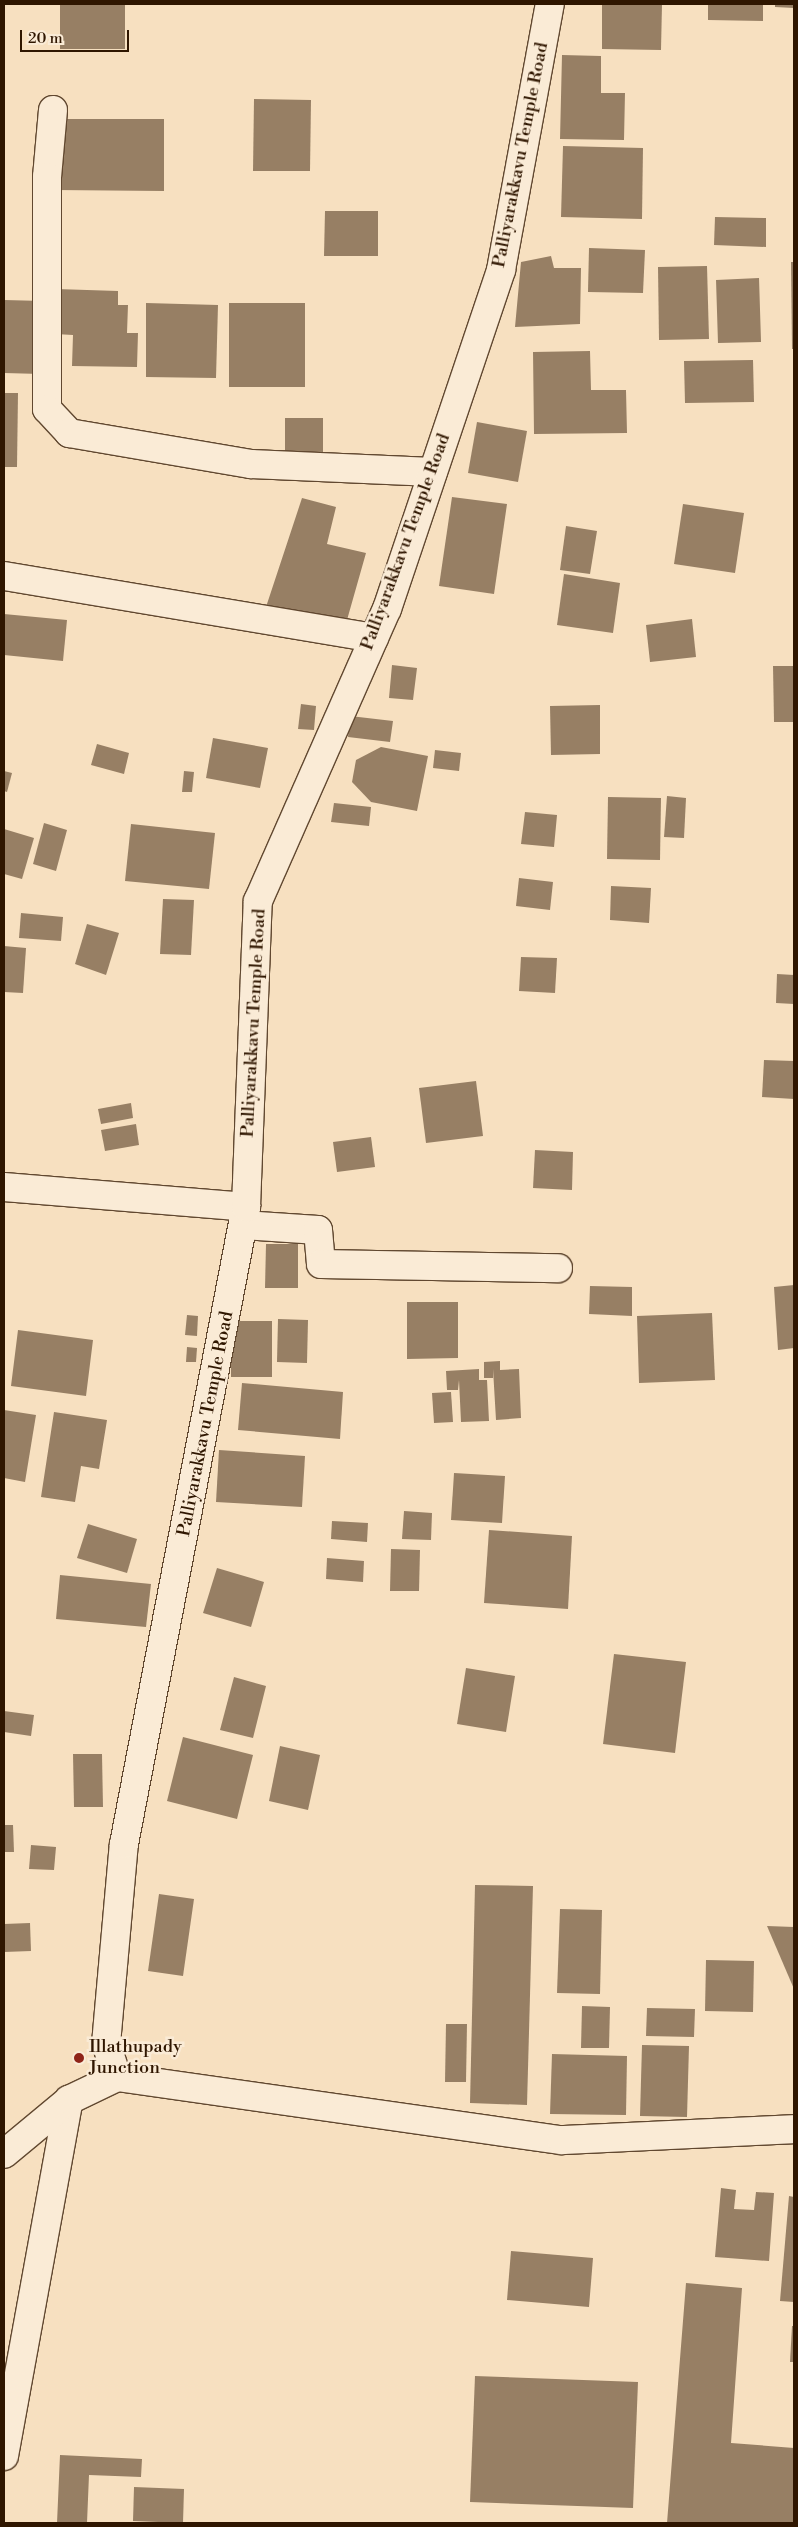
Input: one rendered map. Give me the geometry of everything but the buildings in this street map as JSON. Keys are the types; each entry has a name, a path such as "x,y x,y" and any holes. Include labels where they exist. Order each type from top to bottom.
{"street":[{"name":"Palliyarakkavu Temple Road","path":"117,2077 106,2044 124,1844 245,1216 258,901 374,638 433,472 501,270 550,4"},
{"path":"53,110 47,177 47,409 69,433 251,464 433,472"},
{"path":"4,576 374,638"},
{"path":"4,1187 245,1216 318,1230 321,1264 558,1268"},
{"path":"4,2154 69,2100 117,2077 562,2140 794,2129"},
{"path":"4,2456 69,2100"}],"place":[{"name":"Illathupady Junction","path":"79,2058"}]}
